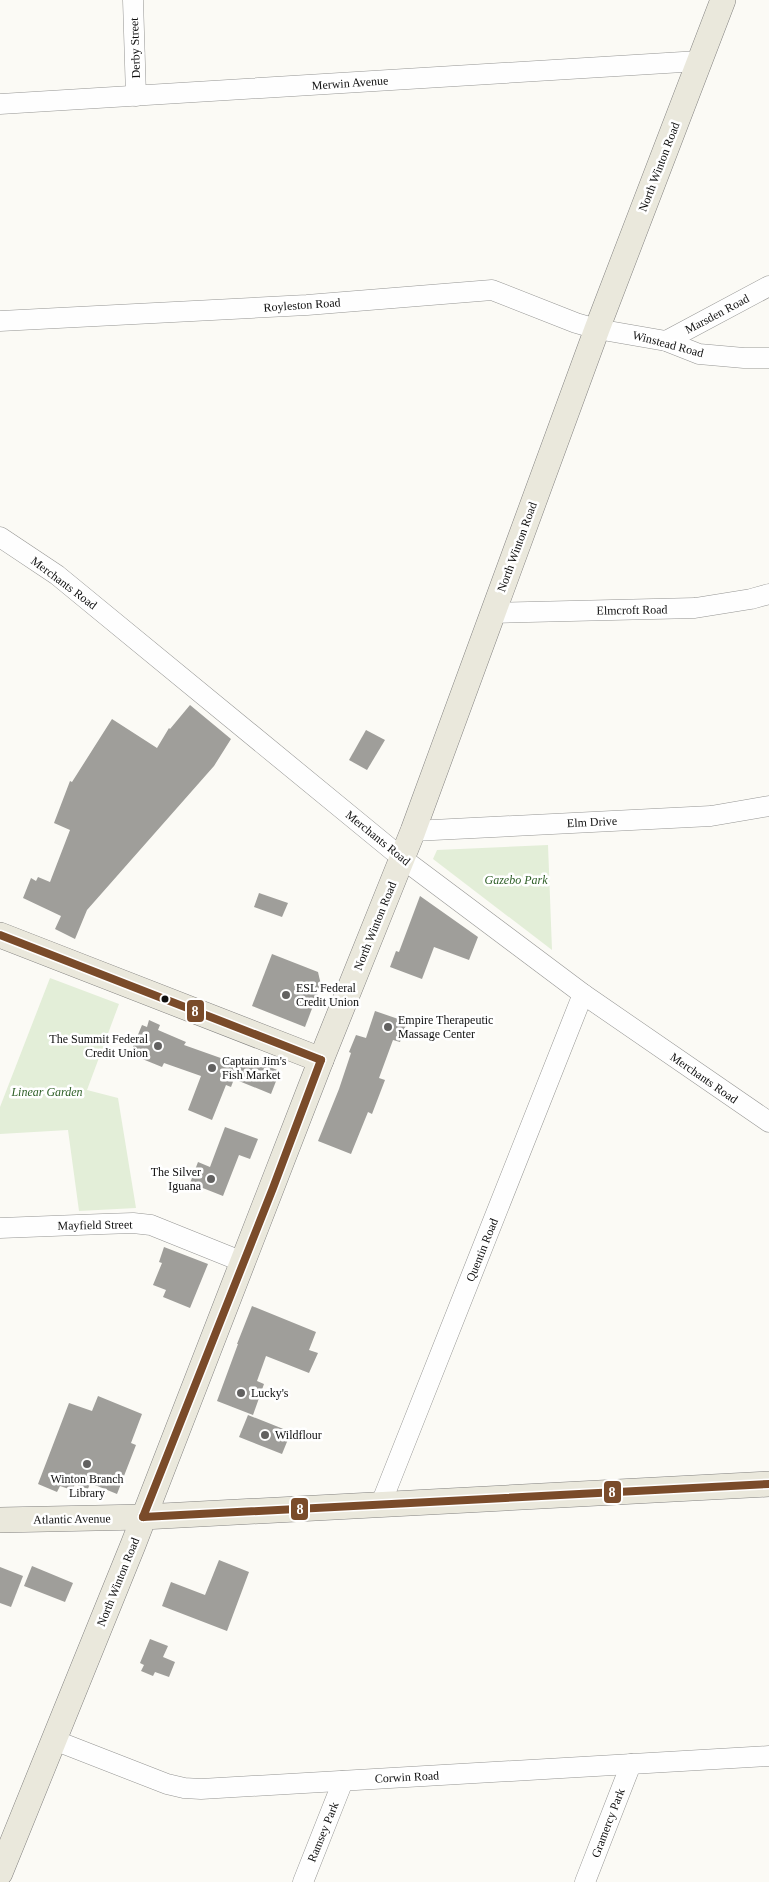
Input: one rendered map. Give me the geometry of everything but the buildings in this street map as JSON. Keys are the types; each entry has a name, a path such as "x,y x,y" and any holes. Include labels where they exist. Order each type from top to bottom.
{"main road":[{"name":"North Winton Road","path":"0,1874 143,1517 321,1060 413,831 492,613 723,0"},
{"path":"0,935 321,1060"},
{"name":"Atlantic Avenue","path":"0,1520 143,1517 380,1506 769,1484"}],"street":[{"name":"Derby Street","path":"133,0 136,96"},
{"name":"Merwin Avenue","path":"0,104 700,61"},
{"name":"Marsden Road","path":"666,341 769,286"},
{"name":"Royleston Road","path":"0,321 307,305 492,290 576,323 598,329"},
{"name":"Winstead Road","path":"598,329 666,341 699,354 769,358"},
{"name":"Merchants Road","path":"0,537 57,575 402,859 583,994 769,1122"},
{"name":"Elmcroft Road","path":"492,613 695,608 751,599 769,594"},
{"name":"Elm Drive","path":"413,831 711,816 769,806"},
{"name":"Quentin Road","path":"380,1506 583,994"},
{"name":"Mayfield Street","path":"0,1228 133,1223 151,1226 243,1262"},
{"name":"Corwin Road","path":"54,1740 167,1784 201,1789 769,1756"},
{"name":"Gramercy Park","path":"585,1882 631,1764"},
{"name":"Ramsey Park","path":"303,1882 343,1781"}],"green space":[{"name":"Gazebo Park","path":"548,845 552,950 433,859 437,850"},
{"name":"Linear Garden","path":"50,978 119,1004 87,1090 118,1098 136,1208 79,1211 68,1130 0,1134 0,1107"}],"transit line":[{"name":"8","path":"0,935 321,1060"},
{"name":"8","path":"143,1517 273,1188 321,1060"},
{"name":"8","path":"143,1517 769,1484"}],"place":[{"name":"ESL Federal Credit Union","path":"286,995"},
{"name":"Empire Therapeutic Massage Center","path":"388,1027"},
{"name":"The Summit Federal Credit Union","path":"158,1046"},
{"name":"Captain Jim's Fish Market","path":"212,1068"},
{"name":"The Silver Iguana","path":"211,1179"},
{"name":"Lucky's","path":"241,1393"},
{"name":"Wildflour","path":"265,1435"},
{"name":"Winton Branch Library","path":"87,1464"}]}
